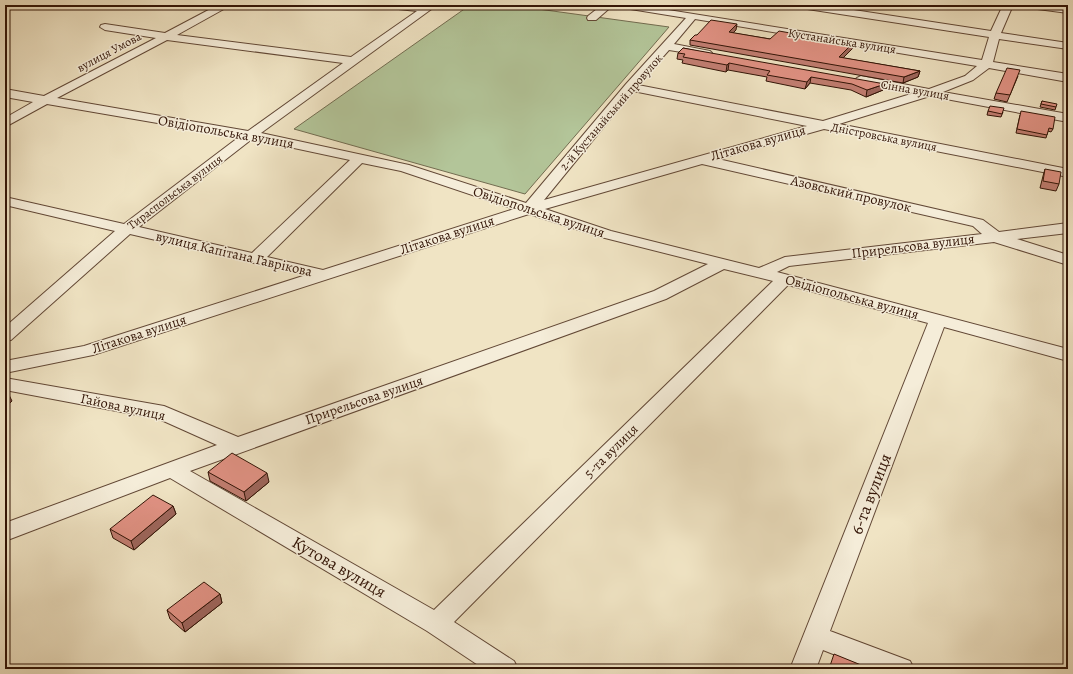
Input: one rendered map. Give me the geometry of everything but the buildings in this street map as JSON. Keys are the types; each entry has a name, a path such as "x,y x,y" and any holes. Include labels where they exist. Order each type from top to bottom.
{"street":[{"name":"вулиця Умова","path":"5,123 45,100 226,5"},
{"path":"389,5 429,7"},
{"path":"592,18 608,5"},
{"name":"Кустанайська вулиця","path":"616,5 693,16 1068,78"},
{"path":"801,5 1068,46"},
{"path":"986,65 995,35 1008,5"},
{"path":"1030,5 1068,10"},
{"name":"Тираспольська вулиця","path":"5,336 127,229 250,135 429,7"},
{"name":"2-й Кустанайський провулок","path":"529,209 630,87 693,16"},
{"path":"105,27 353,61"},
{"path":"667,46 721,56"},
{"name":"Літакова вулиця","path":"5,367 87,351 529,209 823,125 931,92 969,78 986,65"},
{"name":"Сінна вулиця","path":"853,79 1068,118"},
{"name":"Дністровська вулиця","path":"630,87 1068,173"},
{"name":"Овідіопольська вулиця","path":"5,93 250,135 404,168 606,234 938,319 1068,355"},
{"path":"255,259 360,158"},
{"name":"Азовський провулок","path":"701,160 978,223 996,237"},
{"name":"вулиця Капітана Гаврікова","path":"5,201 322,275"},
{"name":"Прирельсова вулиця","path":"760,273 785,262 1068,228"},
{"path":"996,237 1068,260"},
{"name":"Прирельсова вулиця","path":"5,532 237,445 660,295 721,264"},
{"name":"5-та вулиця","path":"436,624 785,279"},
{"name":"6-та вулиця","path":"803,669 938,319"},
{"name":"Гайова вулиця","path":"5,384 164,413 237,445"},
{"name":"Кутова вулиця","path":"171,469 436,624 505,669"},
{"path":"816,636 901,669"}],"green space":[{"path":"470,5 509,5 669,27 525,194 294,129"}]}
